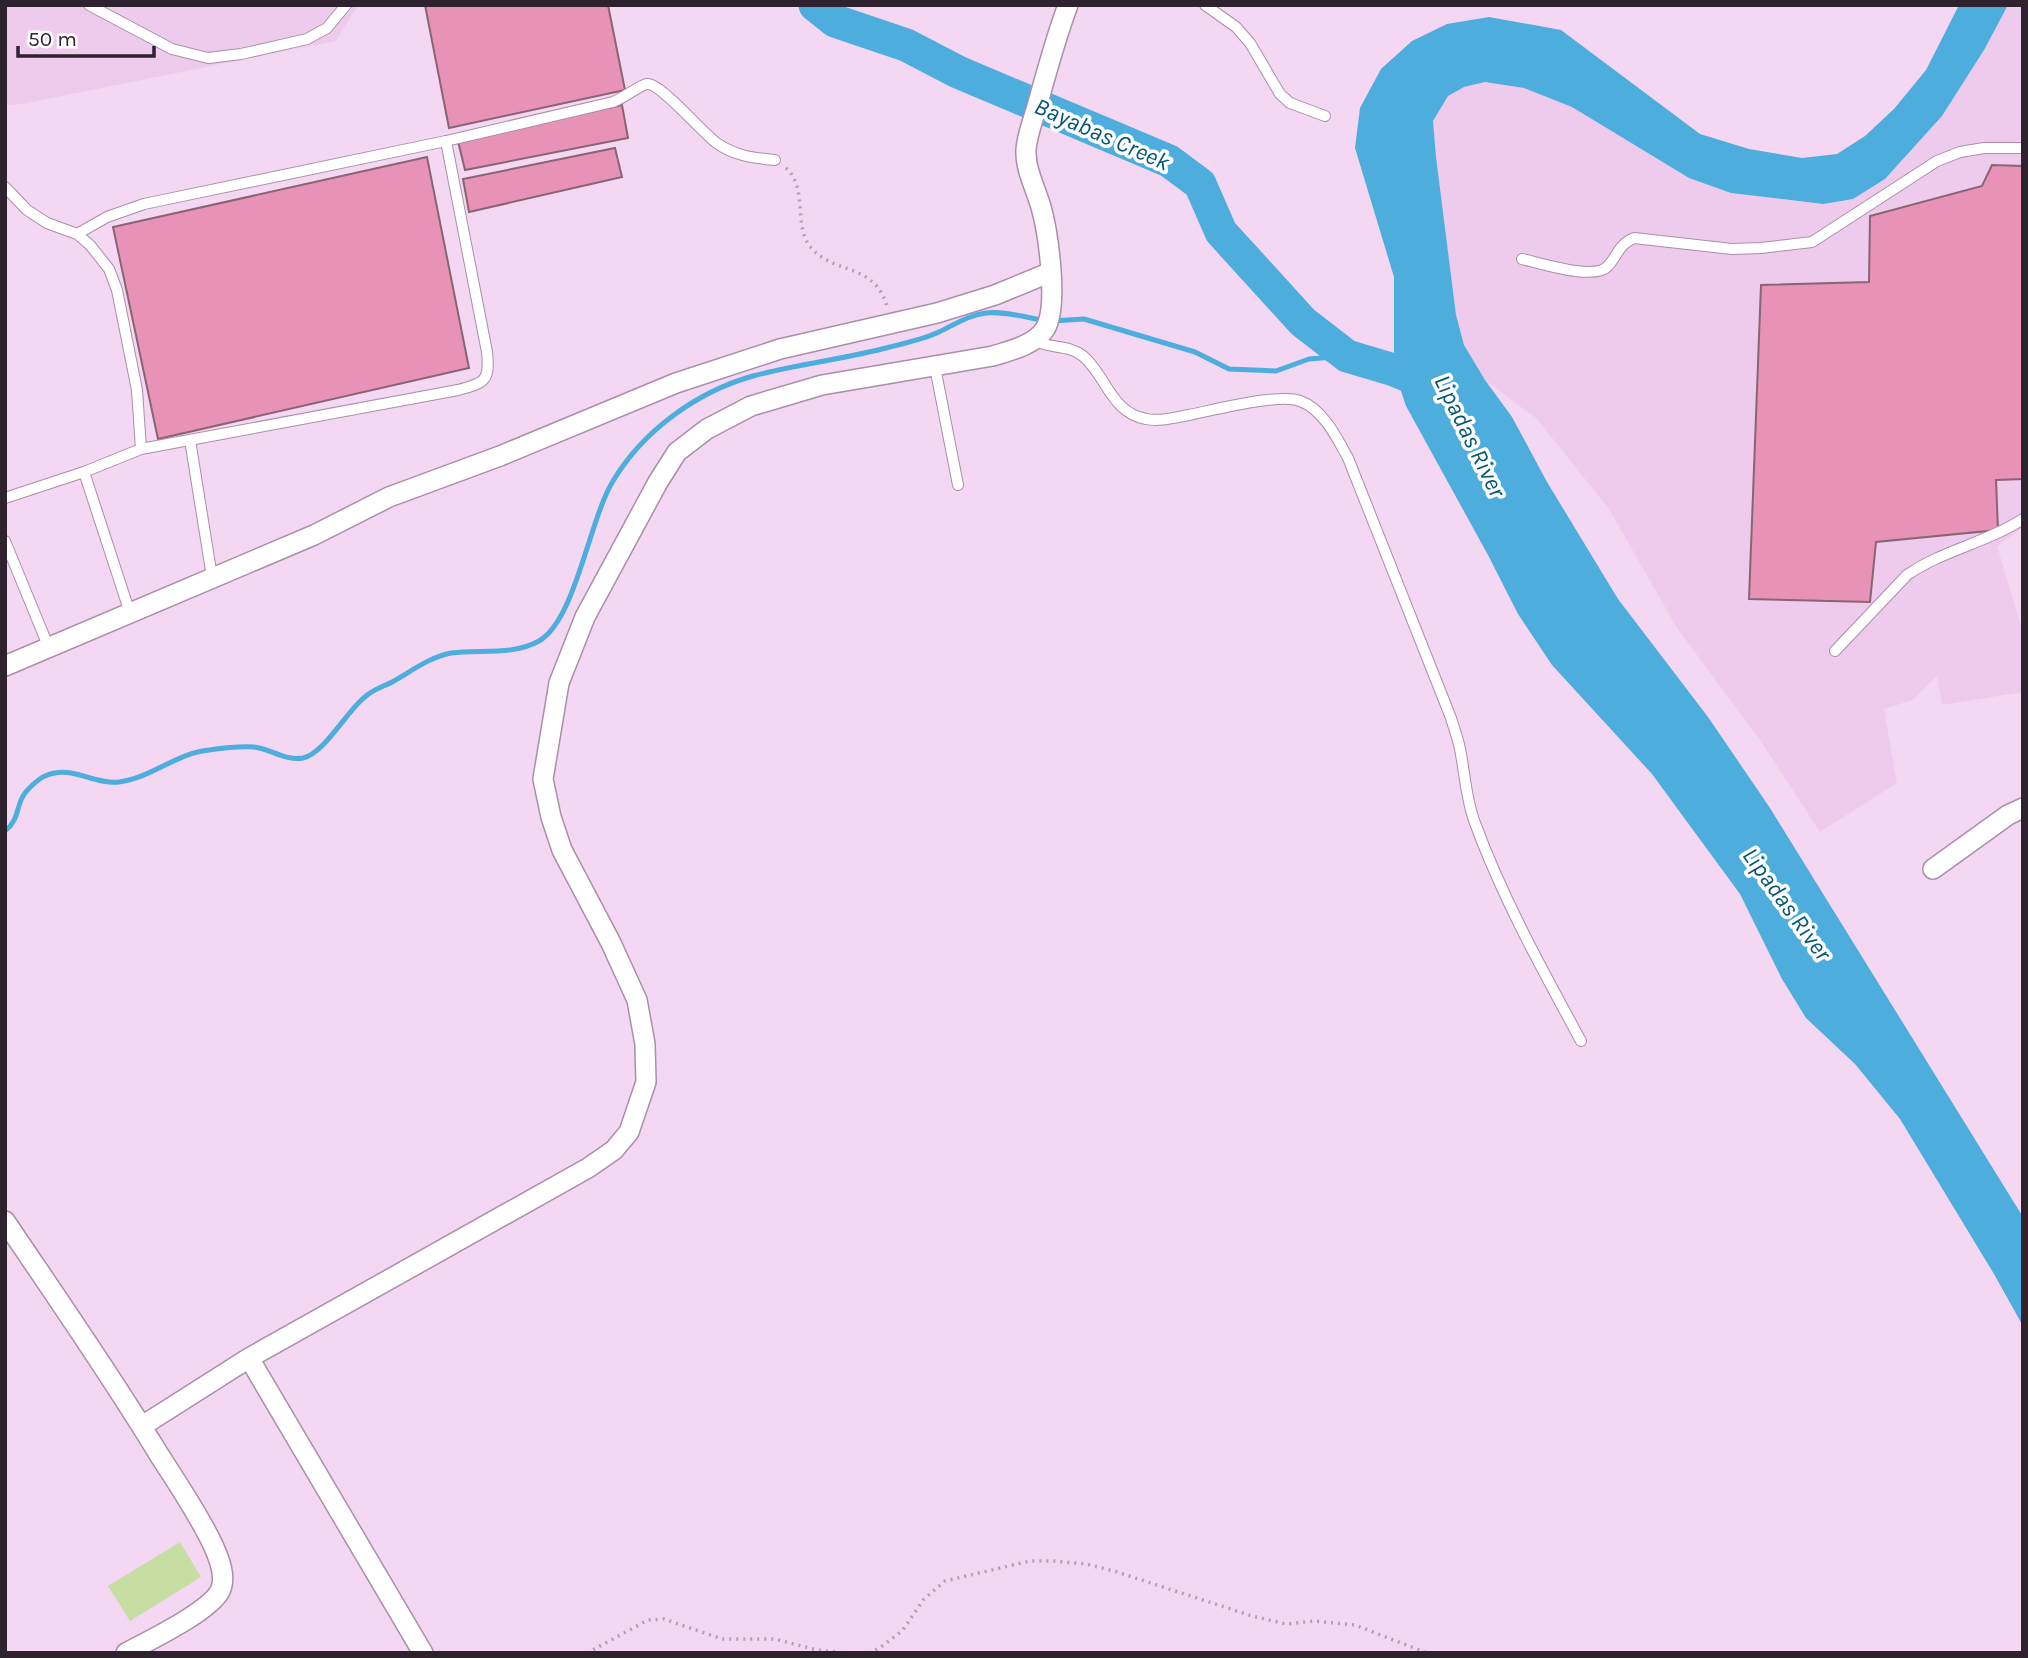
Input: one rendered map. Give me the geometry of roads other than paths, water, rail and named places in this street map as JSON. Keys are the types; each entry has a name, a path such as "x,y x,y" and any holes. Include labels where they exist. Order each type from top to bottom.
{"street":[{"path":"142,1426 249,1358 588,1168 614,1150 629,1132 646,1082 645,1044 637,1000 611,943 562,850 543,779 559,683 585,617 657,482 677,452 707,429 751,407 822,386 993,356 1016,348 1042,327 1051,272 1046,226 1026,159 1028,139 1048,65 1068,5"},
{"path":"5,666 314,535 389,497 500,456 676,383 780,349 890,325 995,295 1051,272"},
{"path":"1933,869 2008,815 2023,808"},
{"path":"5,1221 142,1426 213,1544 222,1570 220,1592 204,1606 171,1629 126,1653"},
{"path":"249,1358 423,1653"}],"lane":[{"path":"89,5 172,50 208,58 241,54 307,39 327,28 346,5"},
{"path":"1205,5 1236,27 1250,43 1280,94 1290,103 1325,116"},
{"path":"77,234 107,216 144,204 446,141 613,102 627,97 647,84 654,85 663,92 716,143 740,156 775,160"},
{"path":"5,498 84,472 141,449 458,390 478,385 486,379 489,369 487,352 446,141"},
{"path":"1522,259 1590,273 1607,267 1624,242 1634,238 1732,249 1812,242 1937,161 1960,152 1984,148 2023,148"},
{"path":"5,187 27,210 47,223 77,234 101,257 109,269 117,290 137,390 141,449"},
{"path":"1042,327 1040,344 1069,348 1084,357 1109,393 1126,410 1146,419 1166,419 1275,400 1300,401 1317,412 1335,434 1348,458 1451,718 1460,746 1465,785 1474,821 1529,942 1581,1041"},
{"path":"935,367 958,485"},
{"path":"190,440 212,577"},
{"path":"84,472 130,613"},
{"path":"1835,651 1907,575 1921,565 1944,553 2004,532 2023,519"},
{"path":"5,541 49,648"}],"water":[{"name":"Lipadas River","path":"1959,5 2008,5 1984,50 1942,116 1885,179 1853,199 1823,204 1731,193 1689,178 1572,107 1524,88 1485,82 1464,87 1448,96 1433,121 1456,315 1464,345 1512,417 1547,482 1618,599 1708,717 1770,808 2023,1217 2023,1326 1900,1119 1855,1064 1806,1018 1782,979 1740,894 1652,774 1552,665 1518,614 1406,406 1394,370 1394,277 1355,148 1360,108 1381,69 1412,41 1447,24 1489,17 1561,30 1700,134 1749,149 1802,158 1837,154 1865,136 1894,109 1926,70"}],"waterway":[{"name":"Bayabas Creek","path":"815,5 835,21 906,45 958,72 1169,161 1200,184 1221,232 1303,322 1347,356 1394,370 1435,387"},
{"path":"5,831 15,819 24,795 45,776 64,772 101,781 119,782 142,776 197,752 231,747 254,747 290,758 303,758 320,748 369,694 429,661 451,653 518,649 539,641 552,629 563,612 604,498 625,463 655,430 711,392 753,376 915,341 979,314 1000,313 1042,320"},
{"path":"1052,321 1084,319 1195,352 1229,369 1276,371 1309,359 1347,356"}]}
